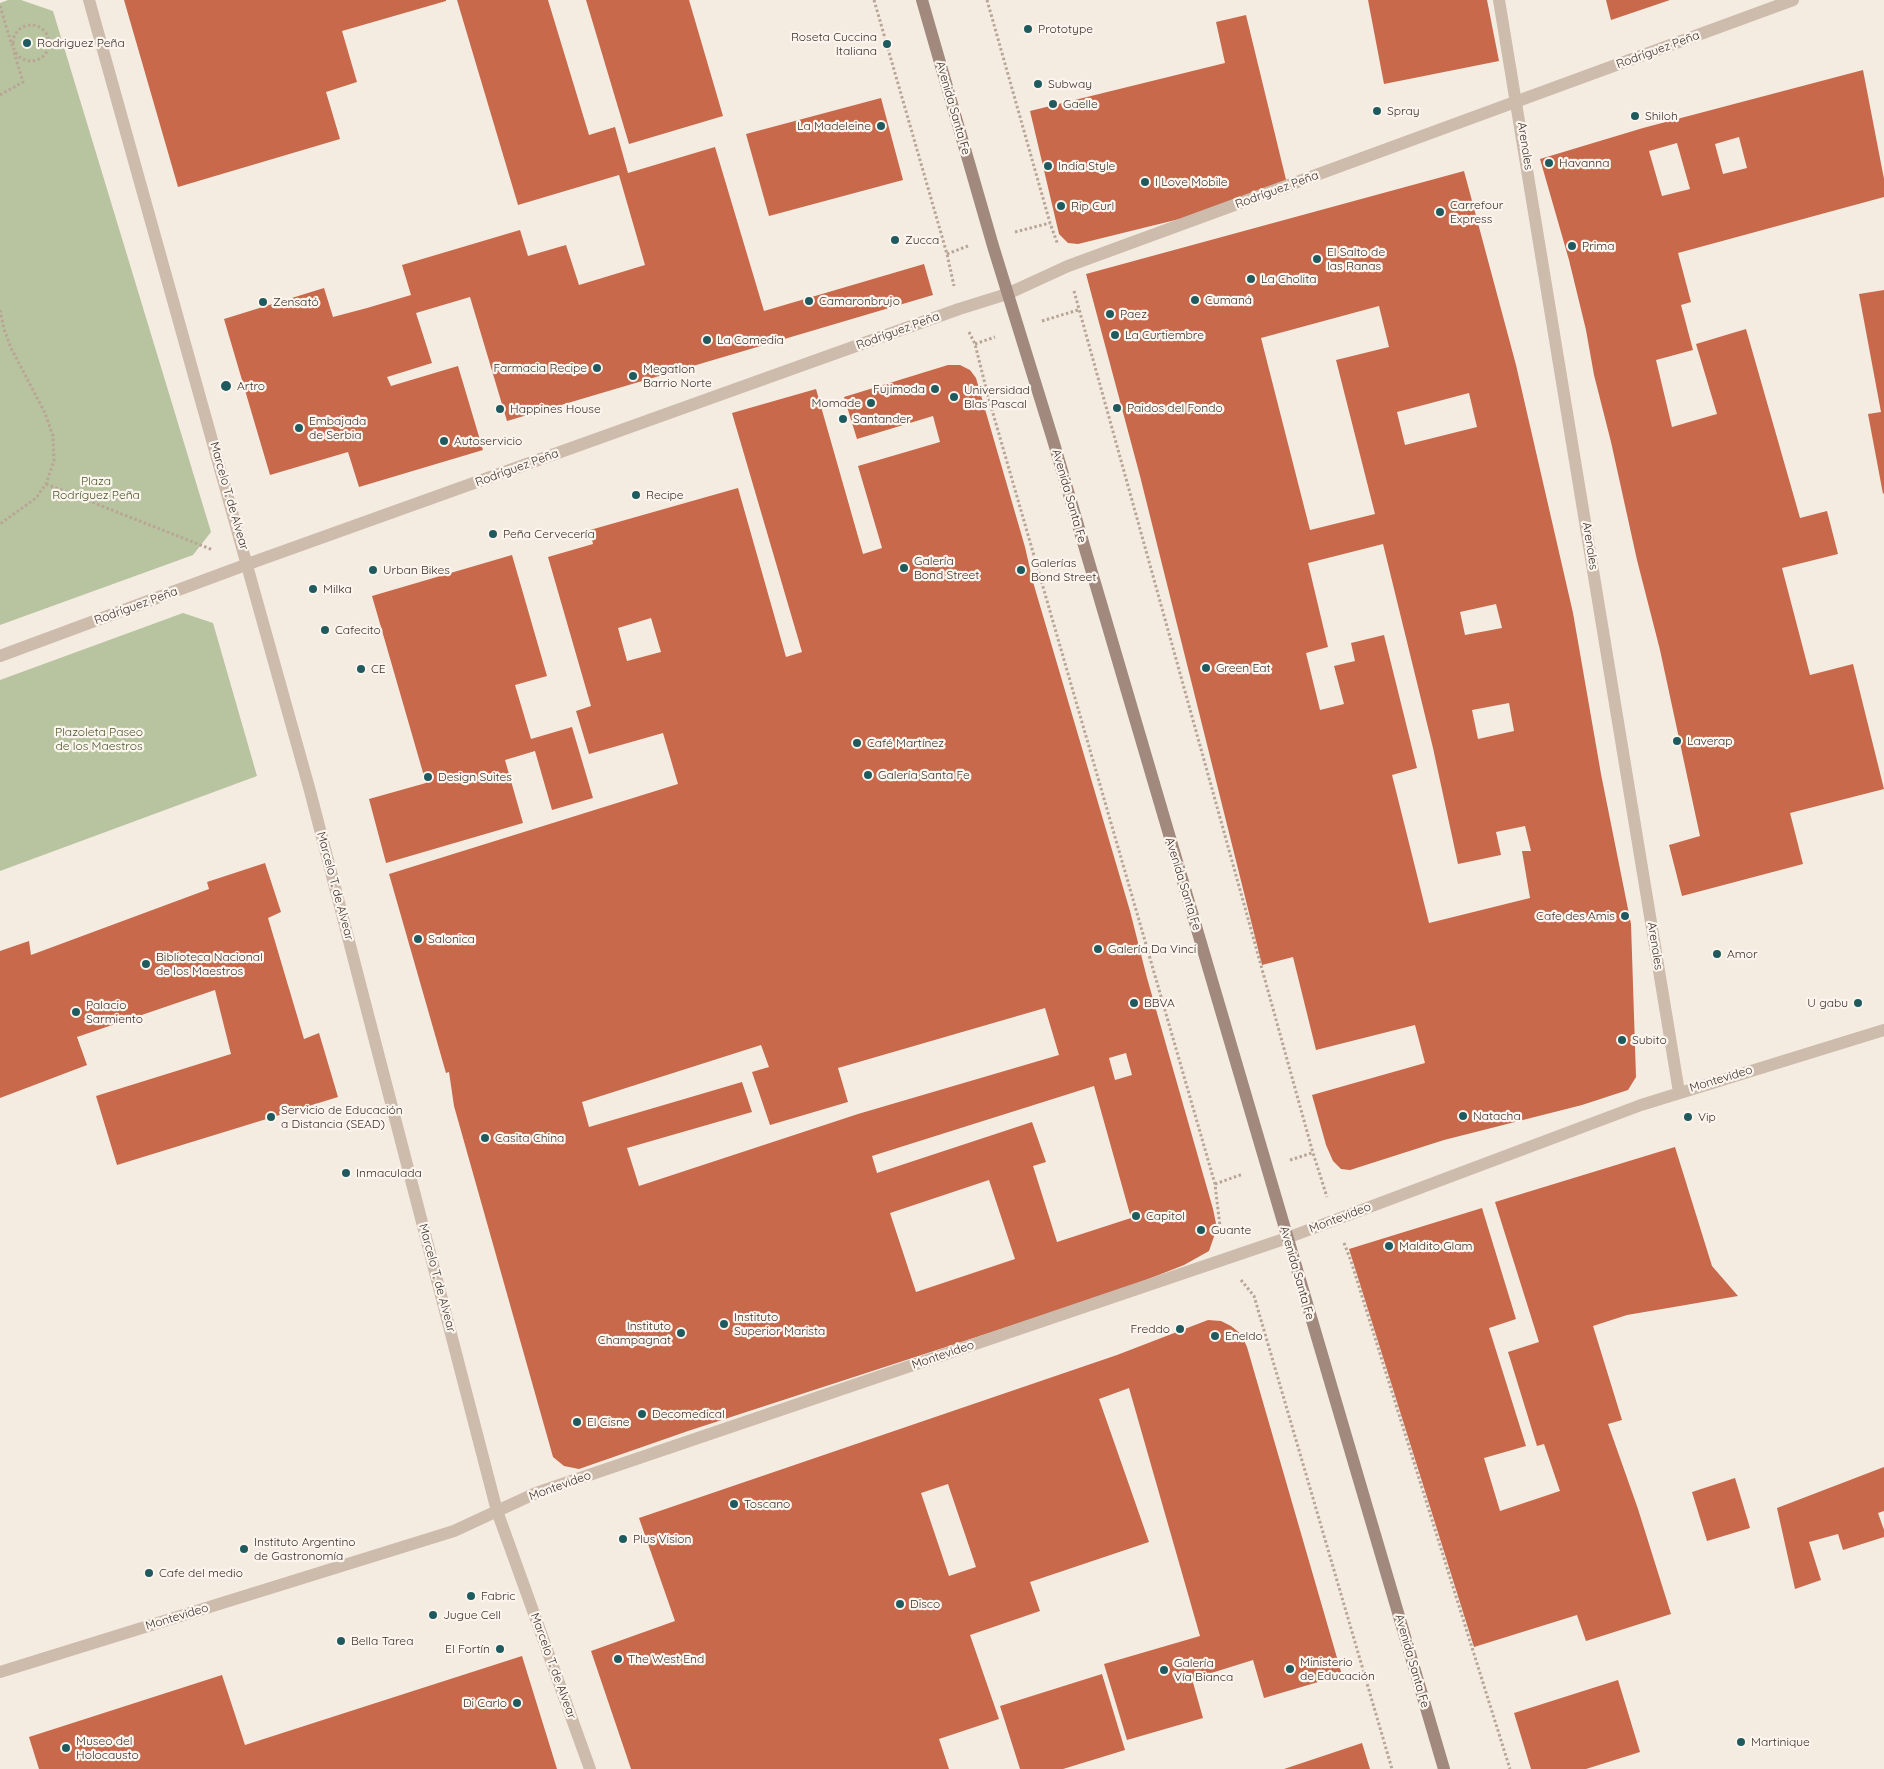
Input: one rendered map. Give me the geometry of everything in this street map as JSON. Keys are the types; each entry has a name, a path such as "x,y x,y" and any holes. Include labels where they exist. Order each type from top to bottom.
{"main road":[{"name":"Avenida Santa Fe","path":"922,0 1007,294 1052,440 1444,1769"}],"street":[{"name":"Marcelo T. de Alvear","path":"89,0 310,791 497,1511 590,1769"},
{"name":"Arenales","path":"1499,0 1518,102 1678,1092"},
{"name":"Rodríguez Peña","path":"0,656 248,564 959,309 1007,294 1068,266 1793,0"},
{"name":"Montevideo","path":"0,1672 454,1531 536,1493 1287,1238 1641,1104 1884,1030"}],"path":[{"path":"874,0 948,254 959,309 975,344 988,396 1216,1184 1224,1259 1254,1296 1392,1769"},
{"path":"987,0 1050,223 1068,266 1312,1153 1334,1220 1351,1261 1510,1769"},
{"path":"0,6 22,82 0,95"},
{"path":"28,26 40,28 48,37 48,49 36,61 24,60 19,57 12,47 14,36 18,31 28,26"},
{"path":"0,310 2,330 45,413 53,436 54,462 46,484 36,498 0,524"},
{"path":"46,484 248,564"}],"green space":[{"name":"Plaza Rodríguez Peña","path":"8,0 21,0 53,11 211,532 193,555 0,625 0,3"},
{"name":"Plazoleta Paseo de los Maestros","path":"183,613 213,623 257,776 0,871 0,680"}],"building":[{"path":"124,0 446,1 342,31 357,82 326,92 340,139 178,187"},
{"path":"457,0 548,0 589,135 615,127 628,173 715,147 764,311 924,264 933,295 507,421 470,297 416,313 432,363 387,377 391,386 458,366 483,450 359,487 348,452 270,475 224,319 324,288 333,317 411,295 402,265 520,230 528,256 566,245 579,285 645,265 619,175 518,205"},
{"path":"586,0 689,0 723,116 629,144"},
{"path":"1368,0 1487,0 1499,61 1384,84"},
{"path":"1606,0 1670,0 1611,20"},
{"path":"1246,15 1289,192 1078,244 1068,243 1059,234 1030,111 1225,63 1216,22"},
{"path":"1863,70 1884,179 1884,197 1678,253 1691,302 1681,305 1693,350 1656,360 1672,427 1717,414 1696,344 1746,329 1800,518 1827,511 1838,554 1782,568 1810,675 1853,664 1884,789 1790,813 1803,864 1682,896 1669,845 1700,836 1660,650 1594,375 1586,330 1569,260 1540,159 1643,128","holes":["1739,137 1747,168 1723,174 1715,144","1677,143 1690,189 1662,196 1649,151"]},
{"path":"881,98 903,180 769,216 746,134"},
{"path":"1464,171 1516,365 1573,613 1601,774 1631,924 1636,1077 1628,1090 1582,1105 1444,1140 1350,1170 1341,1169 1333,1161 1326,1145 1312,1095 1425,1063 1415,1025 1316,1050 1293,957 1262,965 1140,476 1086,274","holes":["1379,306 1389,347 1336,360 1375,514 1310,530 1261,338","1469,393 1477,427 1405,445 1397,412","1383,544 1433,748 1458,864 1501,855 1496,832 1525,826 1531,851 1522,851 1530,898 1429,923 1392,775 1417,768 1384,635 1351,643 1355,661 1334,666 1344,704 1320,710 1306,653 1328,647 1308,563","1496,604 1502,628 1465,635 1460,612","1509,703 1514,731 1478,739 1472,710"]},
{"path":"1884,290 1883,494 1868,414 1881,412 1859,294"},
{"path":"948,365 960,365 970,370 976,378 1025,547 1033,582 1130,911 1217,1228 1209,1251 1184,1265 1118,1291 688,1431 579,1469 564,1466 553,1457 454,1106 449,1072 446,1073 389,874 678,784 663,733 589,754 576,711 591,706 548,557 593,544 590,530 738,488 786,657 802,652 732,413 816,389 863,554 882,548 858,466 940,442 933,416 857,439 844,397","holes":["651,618 661,652 627,661 618,628","1045,1008 1059,1055 858,1114 639,1186 627,1148 752,1112 742,1082 589,1127 582,1102 761,1045 769,1067 752,1072 770,1125 848,1102 838,1068","1126,1053 1132,1075 1115,1080 1109,1058","1094,1086 1131,1218 1057,1242 1033,1166 1046,1162 1032,1122 877,1173 872,1156","989,1180 1015,1259 916,1292 890,1213"]},
{"path":"512,555 547,676 515,685 531,739 572,727 593,798 552,810 535,751 505,760 523,823 386,863 369,799 426,783 372,596"},
{"name":"Palacio Sarmiento","path":"265,863 281,912 268,918 304,1039 319,1033 338,1097 117,1165 96,1096 231,1054 215,990 77,1037 87,1065 0,1098 0,951 29,941 31,955 209,889 207,882"},
{"path":"1675,1147 1712,1266 1738,1296 1627,1315 1593,1326 1622,1420 1608,1424 1638,1509 1671,1614 1586,1641 1577,1615 1474,1647 1349,1249 1482,1208 1516,1319 1489,1328 1526,1446 1484,1458 1500,1511 1560,1491 1544,1444 1537,1446 1508,1352 1539,1342 1495,1202"},
{"path":"1208,1320 1221,1321 1241,1334 1247,1347 1342,1675 1264,1698 1253,1660 1192,1679 1203,1718 1127,1740 1104,1664 1200,1636 1129,1388 1099,1399 1149,1542 1030,1582 1040,1611 970,1635 999,1719 939,1739 949,1769 631,1769 591,1651 675,1621 639,1518 1117,1355","holes":["948,1484 976,1567 949,1576 921,1493"]},
{"path":"1884,1467 1884,1511 1878,1513 1884,1530 1884,1537 1843,1550 1838,1534 1809,1542 1821,1580 1795,1589 1777,1508"},
{"path":"1735,1478 1750,1528 1707,1541 1692,1492"},
{"path":"522,1656 557,1769 39,1769 29,1737 222,1675 245,1745"},
{"path":"1102,1674 1125,1750 1063,1769 1020,1769 1000,1706"},
{"path":"1618,1680 1640,1752 1586,1769 1531,1769 1514,1713"},
{"path":"1362,1743 1370,1769 1284,1769"}],"place":[{"name":"Prototype","path":"1028,29"},
{"name":"Rodriguez Peña","path":"27,43"},
{"name":"Roseta Cuccina Italiana","path":"887,44"},
{"name":"Subway","path":"1038,84"},
{"name":"Gaelle","path":"1053,104"},
{"name":"Spray","path":"1377,111"},
{"name":"Shiloh","path":"1635,116"},
{"name":"La Madeleine","path":"881,126"},
{"name":"Havanna","path":"1549,163"},
{"name":"India Style","path":"1048,166"},
{"name":"I Love Mobile","path":"1145,182"},
{"name":"Rip Curl","path":"1061,206"},
{"name":"Carrefour Express","path":"1440,212"},
{"name":"Zucca","path":"895,240"},
{"name":"Prima","path":"1572,246"},
{"name":"El Salto de las Ranas","path":"1317,259"},
{"name":"La Cholita","path":"1251,279"},
{"name":"Cumaná","path":"1195,300"},
{"name":"Camaronbrujo","path":"809,301"},
{"name":"Zensató","path":"263,302"},
{"name":"Paez","path":"1110,314"},
{"name":"La Curtiembre","path":"1115,335"},
{"name":"La Comedia","path":"707,340"},
{"name":"Farmacia Recipe","path":"597,368"},
{"name":"Megatlon Barrio Norte","path":"633,376"},
{"name":"Artro","path":"226,386"},
{"name":"Fujimoda","path":"935,389"},
{"name":"Universidad Blas Pascal","path":"954,397"},
{"name":"Momade","path":"871,403"},
{"name":"Paidos del Fondo","path":"1117,408"},
{"name":"Happines House","path":"500,409"},
{"name":"Santander","path":"843,419"},
{"name":"Embajada de Serbia","path":"299,428"},
{"name":"Autoservicio","path":"444,441"},
{"name":"Recipe","path":"636,495"},
{"name":"Peña Cervecería","path":"493,534"},
{"name":"Galería Bond Street","path":"904,568"},
{"name":"Urban Bikes","path":"373,570"},
{"name":"Galerías Bond Street","path":"1021,570"},
{"name":"Milka","path":"313,589"},
{"name":"Cafecito","path":"325,630"},
{"name":"Green Eat","path":"1206,668"},
{"name":"CE","path":"361,669"},
{"name":"Laverap","path":"1677,741"},
{"name":"Café Martínez","path":"857,743"},
{"name":"Galería Santa Fe","path":"868,775"},
{"name":"Design Suites","path":"428,777"},
{"name":"Cafe des Amis","path":"1625,916"},
{"name":"Salonica","path":"418,939"},
{"name":"Galería Da Vinci","path":"1098,949"},
{"name":"Amor","path":"1717,954"},
{"name":"Biblioteca Nacional de los Maestros","path":"146,964"},
{"name":"BBVA","path":"1134,1003"},
{"name":"U gabu","path":"1858,1003"},
{"name":"Palacio Sarmiento","path":"76,1012"},
{"name":"Subito","path":"1622,1040"},
{"name":"Natacha","path":"1463,1116"},
{"name":"Servicio de Educación a Distancia (SEAD)","path":"271,1117"},
{"name":"Vip","path":"1688,1117"},
{"name":"Casita China","path":"485,1138"},
{"name":"Inmaculada","path":"346,1173"},
{"name":"Capitol","path":"1136,1216"},
{"name":"Guante","path":"1201,1230"},
{"name":"Maldito Glam","path":"1389,1246"},
{"name":"Instituto Superior Marista","path":"724,1324"},
{"name":"Freddo","path":"1180,1329"},
{"name":"Instituto Champagnat","path":"681,1333"},
{"name":"Eneldo","path":"1215,1336"},
{"name":"Decomedical","path":"642,1414"},
{"name":"El Cisne","path":"577,1422"},
{"name":"Toscano","path":"734,1504"},
{"name":"Plus Vision","path":"623,1539"},
{"name":"Instituto Argentino de Gastronomía","path":"244,1549"},
{"name":"Cafe del medio","path":"149,1573"},
{"name":"Fabric","path":"471,1596"},
{"name":"Disco","path":"900,1604"},
{"name":"Jugue Cell","path":"433,1615"},
{"name":"Bella Tarea","path":"341,1641"},
{"name":"El Fortín","path":"500,1649"},
{"name":"The West End","path":"618,1659"},
{"name":"Ministerio de Educación","path":"1290,1669"},
{"name":"Galería Vía Bianca","path":"1164,1670"},
{"name":"Di Carlo","path":"517,1703"},
{"name":"Martinique","path":"1741,1742"},
{"name":"Museo del Holocausto","path":"66,1748"}]}
